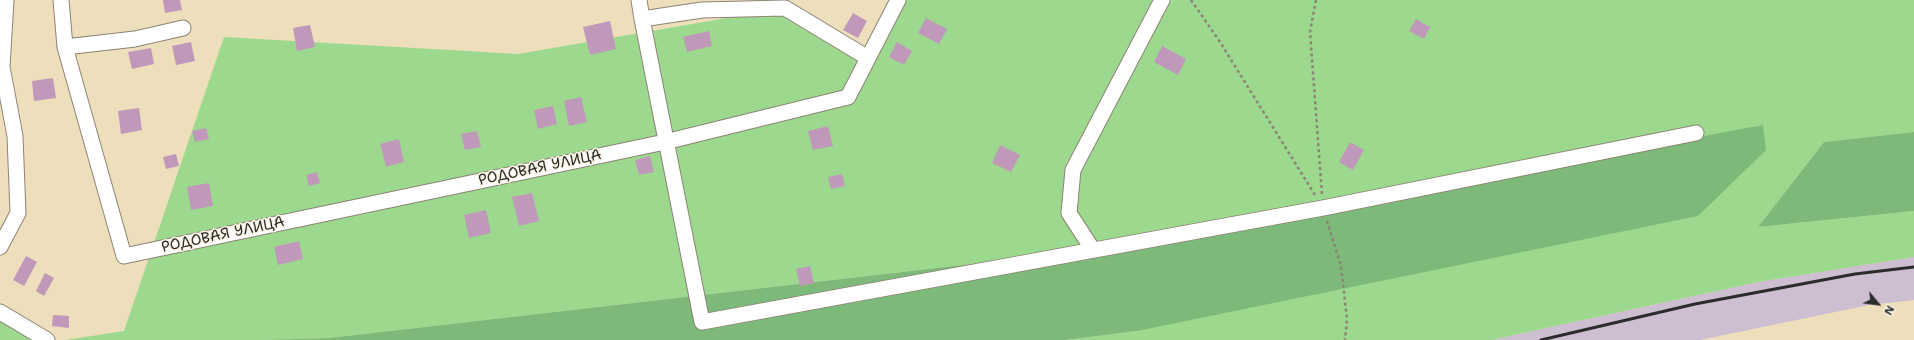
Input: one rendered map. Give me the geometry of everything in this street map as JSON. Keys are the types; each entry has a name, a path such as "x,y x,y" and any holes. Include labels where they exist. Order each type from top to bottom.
{"street":[{"path":"0,247 18,213 15,136 2,67 6,0"},
{"path":"61,0 65,46 136,39 183,28"},
{"path":"639,0 665,142 702,322 1323,208 1696,133"},
{"name":"РОДОВАЯ УЛИЦА","path":"65,46 124,256 665,142 848,97 898,0"},
{"path":"1093,250 1069,213 1073,170 1162,0"},
{"path":"642,19 702,10 785,8 868,58"},
{"path":"0,312 47,340"}],"path":[{"path":"1191,0 1220,42 1323,208"},
{"path":"1316,0 1310,32 1323,208 1341,266 1347,318 1345,340"}],"shaded area":[{"path":"1914,257 1914,300 1869,305 1700,340 1491,340 1758,282"}],"green space":[{"path":"906,0 1914,0 1914,132 1824,142 1758,227 1914,211 1914,257 1758,282 1491,340 1066,340 1137,331 1093,250 329,338 261,340 66,340 124,331 224,37 518,54 785,8 871,59"},
{"path":"1763,125 1766,150 1698,216 1137,331 1066,340 261,340 329,338 1093,250"},
{"path":"1914,132 1914,211 1758,227 1824,142"},
{"path":"0,318 55,340 0,340"}],"building":[{"path":"163,0 180,0 182,10 165,13"},
{"path":"853,13 867,21 858,38 843,30"},
{"path":"926,18 947,29 939,44 918,33"},
{"path":"1416,19 1430,27 1424,39 1409,31"},
{"path":"610,21 616,49 590,55 583,27"},
{"path":"310,25 315,47 297,51 293,28"},
{"path":"709,31 712,46 687,52 683,37"},
{"path":"191,42 195,61 176,65 172,46"},
{"path":"897,42 912,51 904,65 889,57"},
{"path":"1162,46 1186,59 1178,75 1154,62"},
{"path":"151,48 154,64 132,69 128,52"},
{"path":"53,78 56,98 34,101 32,81"},
{"path":"581,97 587,122 569,126 564,101"},
{"path":"553,106 557,124 538,129 534,110"},
{"path":"139,108 142,130 121,134 118,111"},
{"path":"828,126 833,146 813,150 808,131"},
{"path":"206,128 209,139 195,142 192,131"},
{"path":"477,131 481,147 465,150 461,134"},
{"path":"399,139 404,162 386,167 380,144"},
{"path":"1350,142 1364,150 1353,170 1339,162"},
{"path":"1000,145 1020,155 1011,172 992,163"},
{"path":"176,154 179,166 166,169 163,157"},
{"path":"650,156 654,172 639,175 635,160"},
{"path":"317,172 320,183 309,186 306,175"},
{"path":"842,174 845,186 831,189 828,177"},
{"path":"209,183 213,206 191,210 187,187"},
{"path":"532,193 539,221 519,226 512,197"},
{"path":"486,210 491,233 469,238 464,215"},
{"path":"299,241 303,259 278,265 274,247"},
{"path":"26,256 37,262 24,286 13,280"},
{"path":"810,266 814,283 800,286 796,269"},
{"path":"45,273 54,278 44,296 36,291"},
{"path":"53,315 69,316 69,328 52,326"}],"railway":[{"path":"1541,340 1695,304 1855,274 1914,267"}]}
